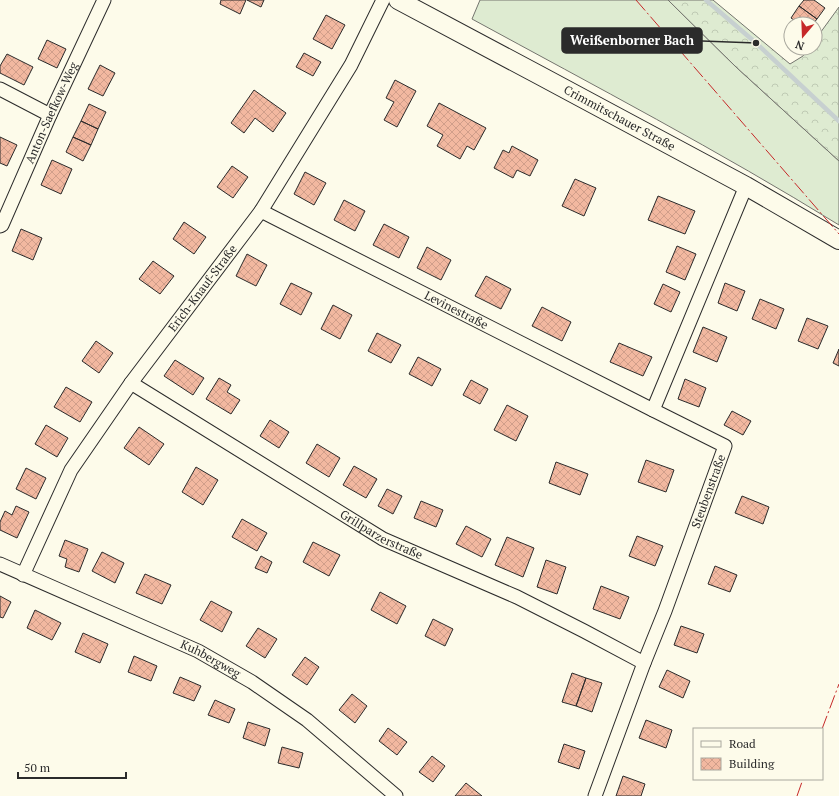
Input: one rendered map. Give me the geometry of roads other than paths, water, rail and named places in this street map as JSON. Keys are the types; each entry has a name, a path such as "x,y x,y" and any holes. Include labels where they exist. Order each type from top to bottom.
{"main road":[{"name":"Crimmitschauer Straße","path":"398,0 746,186 839,240"}],"street":[{"name":"Anton-Saefkow-Weg","path":"0,226 2,225 50,115 104,0"},
{"name":"Erich-Knauf-Straße","path":"23,575 71,470 131,383 261,211 351,65 383,0"},
{"path":"0,89 50,115"},
{"path":"653,410 746,186"},
{"name":"Levinestraße","path":"261,211 653,410"},
{"name":"Grillparzerstraße","path":"131,383 383,539 517,597 644,663"},
{"name":"Steubenstraße","path":"595,796 644,663 665,611 725,446 653,410"},
{"name":"Kuhbergweg","path":"0,564 198,651 252,682 307,720 396,796"}],"waterway":[{"path":"706,0 756,43 839,121"}],"place":[{"name":"Weißenborner Bach","path":"756,43"}]}
